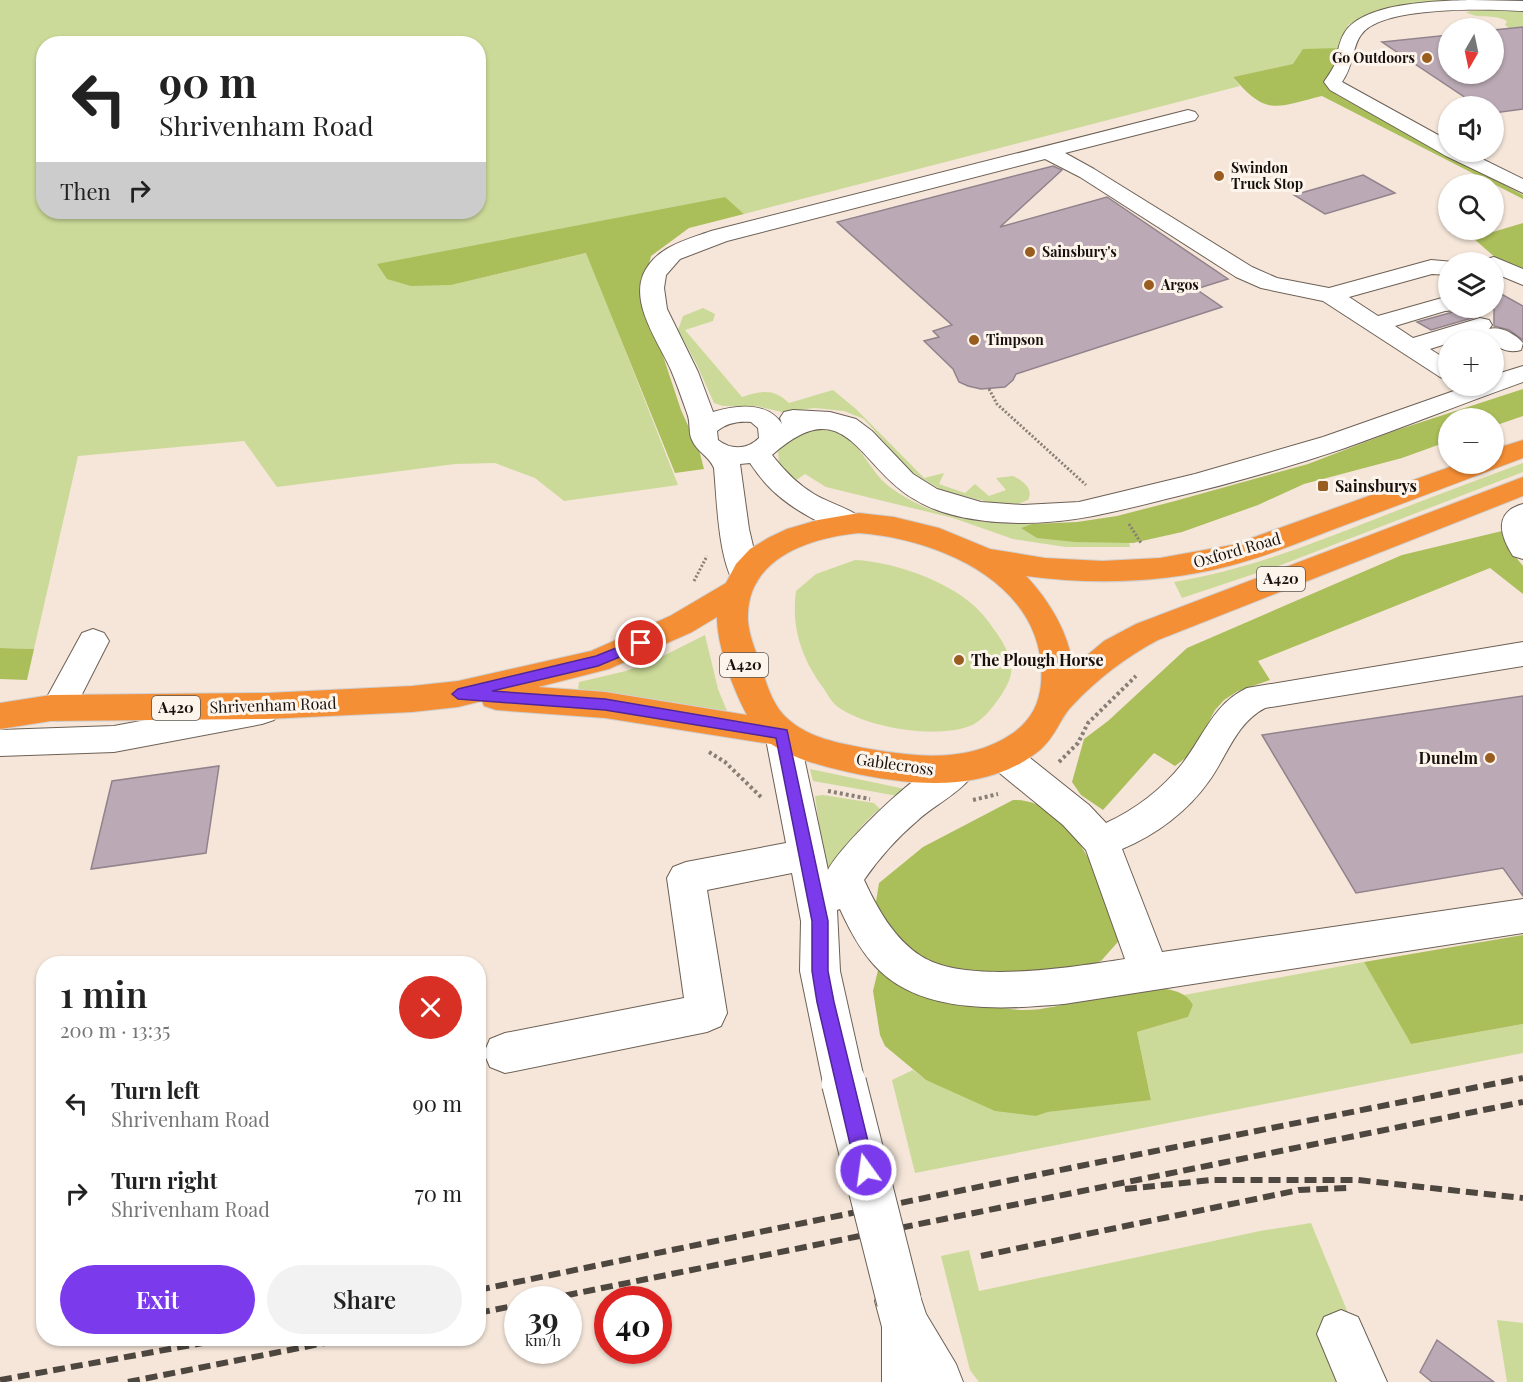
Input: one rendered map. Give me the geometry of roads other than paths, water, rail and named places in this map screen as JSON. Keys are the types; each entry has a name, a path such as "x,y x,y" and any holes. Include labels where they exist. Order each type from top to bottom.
{"highway":[{"path":"1504,455 1523,448"},
{"name":"Oxford Road","path":"979,558 1025,567 1101,572 1152,569 1220,558 1272,542 1456,474"},
{"name":"A420","path":"1055,701 1115,649 1147,632 1523,486"},
{"name":"Gablecross","path":"853,524 891,526 910,531 979,558 1006,575 1040,617 1052,641 1056,658 1055,701 1042,727 1020,747 1003,756 959,769 929,771 872,763 811,748 781,733 763,711 752,690 742,660 732,614 741,583 762,556 790,538 817,528 853,524"},
{"name":"Shrivenham Road","path":"0,716 55,708 293,705 412,699 458,694 598,661 664,633 703,612 741,583"},
{"name":"Shrivenham Road","path":"458,694 655,711 728,726 781,733"},
{"name":"Shrivenham Road","path":"0,696 55,708"}],"street":[{"path":"1438,143 1336,86 1334,82 1342,69 1351,35 1361,23 1399,11 1478,5 1523,6"},
{"path":"741,583 728,468 721,453 704,438 705,428 685,372 653,302 654,274 672,254 719,236 1188,116"},
{"path":"1048,152 1096,178 1244,272 1301,300 1330,295 1431,267 1438,267"},
{"path":"1474,162 1523,187"},
{"path":"1504,269 1523,278"},
{"path":"1330,295 1425,353 1447,303 1483,330"},
{"path":"1504,380 1523,374"},
{"path":"721,453 741,455 763,437 814,420 839,422 855,429 903,480 920,492 958,506 981,511 1023,514 1079,511 1200,482 1305,452 1458,396"},
{"path":"705,428 719,417 730,414 752,414 763,437 775,477 795,495 853,524"},
{"path":"1523,513 1518,518 1515,529 1517,540 1523,549"},
{"path":"55,708 93,640"},
{"path":"1101,842 1127,832 1181,789 1197,771 1231,715 1244,702 1258,697 1523,654"},
{"path":"0,743 123,738 293,705"},
{"path":"781,733 820,921 820,971 844,1083 902,1312 907,1382"},
{"path":"1003,756 1076,815 1101,842 1149,971"},
{"path":"820,921 844,877 874,836 959,769"},
{"path":"505,1053 707,1013 686,878 806,855"},
{"path":"844,877 861,913 890,954 918,975 940,983 965,988 995,990 1070,985 1149,971 1523,916"},
{"path":"902,1312 938,1382"},
{"path":"1341,1334 1362,1382"}],"railway":[{"path":"486,1288 1080,1166 1523,1078"},
{"path":"582,1292 1523,1102"},
{"path":"1125,1189 1212,1180 1358,1180 1523,1198"},
{"path":"981,1256 1299,1190 1347,1188"},
{"path":"486,1311 504,1308"},
{"path":"0,1380 186,1346"},
{"path":"128,1382 310,1346"}],"place":[{"name":"Go Outdoors","path":"1427,58"},
{"name":"Swindon Truck Stop","path":"1219,176"},
{"name":"Sainsbury's","path":"1030,252"},
{"name":"Argos","path":"1149,285"},
{"name":"Timpson","path":"974,340"},
{"name":"Sainsburys","path":"1323,486"},
{"name":"The Plough Horse","path":"959,660"},
{"name":"Dunelm","path":"1490,758"}]}
